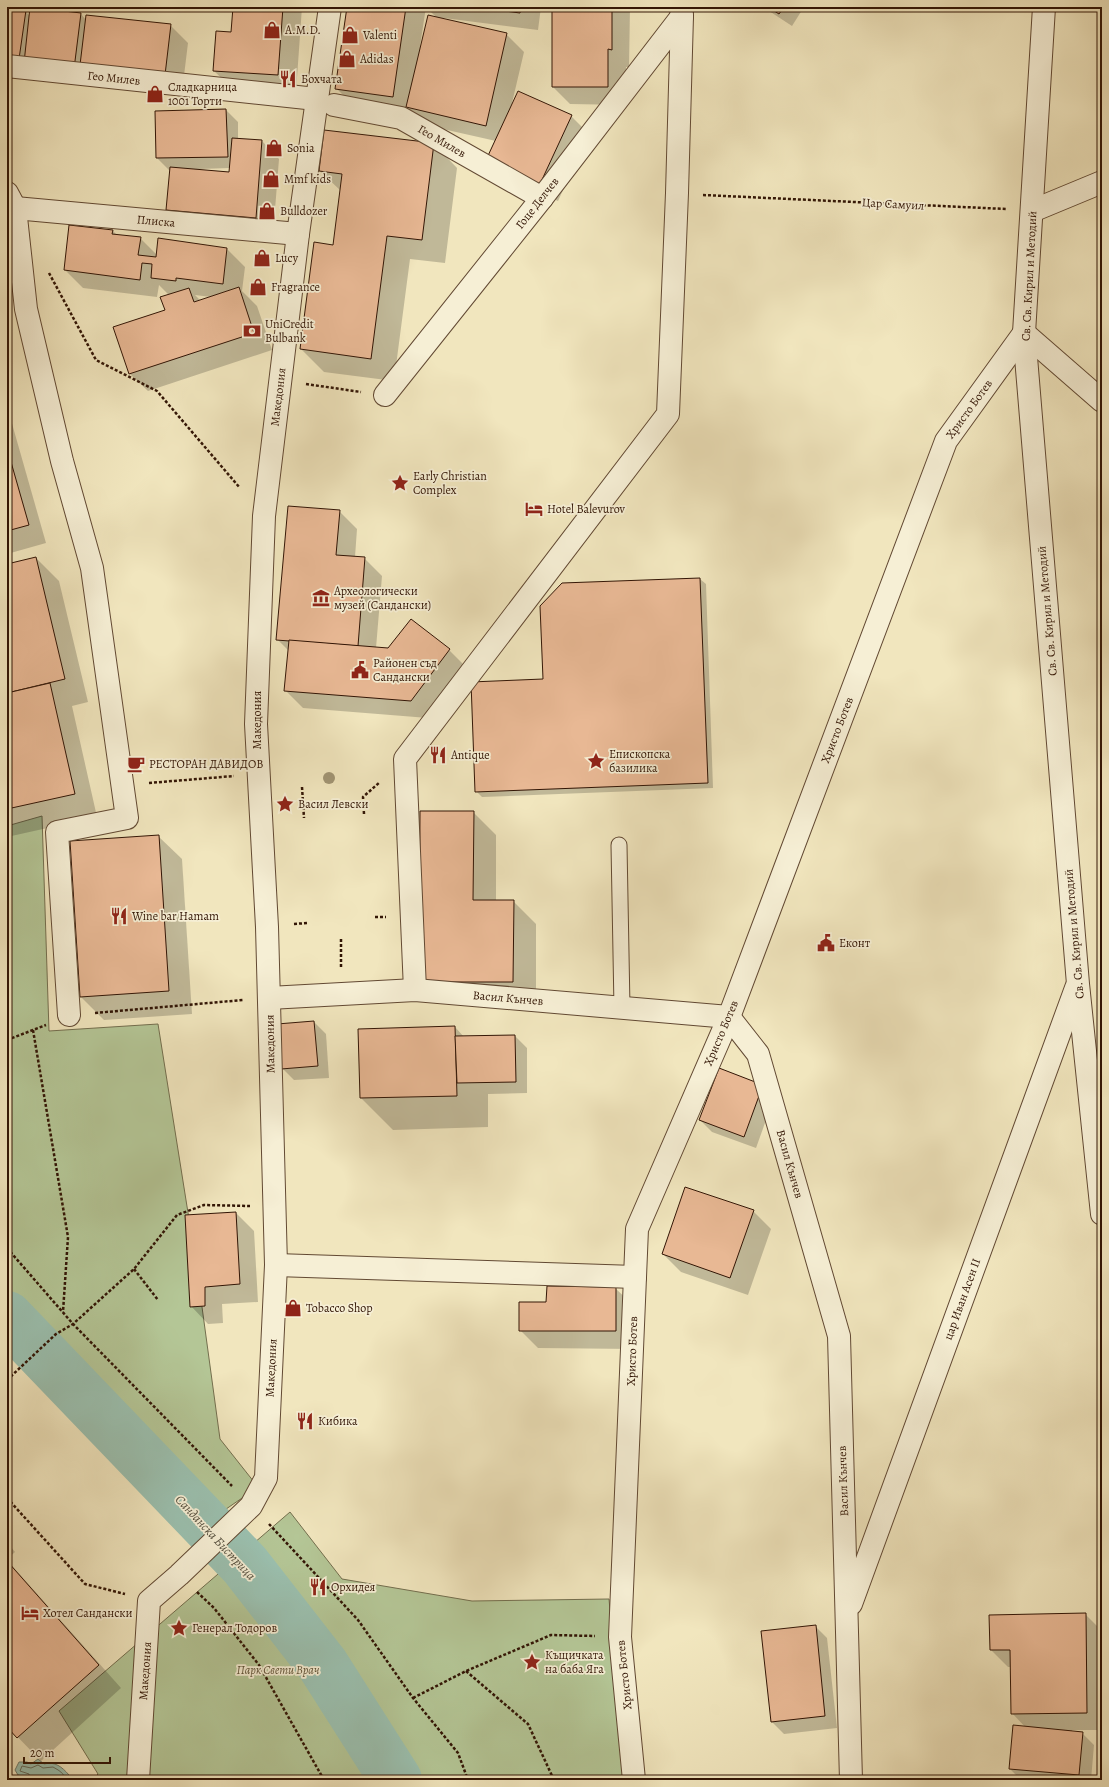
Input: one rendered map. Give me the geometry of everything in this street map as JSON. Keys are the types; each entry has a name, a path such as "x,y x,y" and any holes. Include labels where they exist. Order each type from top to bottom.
{"street":[{"name":"Македония","path":"252,1506 266,1478 276,1265 267,927 256,724 264,516 298,234 325,102 330,7"},
{"name":"Св. Св. Кирил и Методий","path":"1044,7 1024,333 1078,984 1102,1214"},
{"path":"415,990 405,759 668,414 677,193 682,12"},
{"name":"Гоце Делчев","path":"385,396 542,198 682,12"},
{"name":"Гео Милев","path":"7,66 325,102 401,118 542,198"},
{"path":"1032,211 1102,182"},
{"path":"10,204 26,309 62,460 92,568 127,818 57,832 70,1015"},
{"name":"Плиска","path":"10,204 298,234"},
{"path":"1024,333 1102,401"},
{"name":"Христо Ботев","path":"634,1780 620,1637 637,1229 729,1017 946,442 1024,333"},
{"name":"цар Иван Асен II","path":"847,1614 1078,984"},
{"name":"Васил Кънчев","path":"269,998 415,990 729,1017 758,1054 839,1336 851,1780"},
{"path":"276,1265 635,1277"},
{"path":"149,1600 179,1575 252,1506"},
{"name":"Македония","path":"138,1780 149,1600"}],"lane":[{"path":"619,845 622,1008"}],"path":[{"name":"Цар Самуил","path":"677,193 1032,211"},
{"path":"48,270 96,360 157,391 264,516"},
{"path":"280,380 385,396"},
{"path":"123,785 258,774"},
{"path":"302,787 304,818"},
{"path":"7,1040 70,1015 269,998"},
{"path":"33,1030 68,1237 63,1313"},
{"path":"7,1380 56,1334 73,1324 134,1269 177,1215 204,1206 274,1206"},
{"path":"7,1248 73,1324 252,1506 358,1620 413,1698 458,1753 468,1780"},
{"path":"134,1269 158,1300"},
{"path":"7,1498 85,1584 149,1600"},
{"path":"179,1575 214,1608 259,1665 324,1780"},
{"path":"413,1698 466,1671 551,1635 620,1637"},
{"path":"466,1671 528,1724 554,1780"}],"green space":[{"path":"42,816 49,1031 158,1024 196,1263 220,1439 258,1487 216,1516 7,1304 7,826"},
{"name":"Парк Свети Врач","path":"290,1512 342,1579 472,1601 609,1599 623,1761 627,1780 92,1780 98,1774 59,1711"}],"water":[{"path":"38,1759 44,1764 52,1763 61,1767 69,1775 69,1780 26,1780 26,1777 18,1775 15,1770 19,1762 27,1762 31,1764"}],"building":[{"path":"7,7 26,10 19,59 7,57"},
{"path":"30,7 81,13 74,69 24,63"},
{"path":"233,7 283,7 278,75 213,71 216,31 231,32"},
{"path":"347,7 406,7 393,97 335,89"},
{"path":"475,7 521,7 520,13"},
{"path":"552,7 612,7 612,50 608,49 608,87 552,87"},
{"path":"768,7 784,7 779,14"},
{"path":"86,15 171,24 165,75 80,65"},
{"path":"428,15 507,33 486,126 406,107"},
{"path":"518,91 572,115 540,184 486,160"},
{"path":"226,109 228,157 156,158 155,111"},
{"path":"324,130 434,143 422,240 387,236 371,359 300,349 314,242 333,245 342,174 319,171"},
{"path":"232,138 262,140 256,218 166,210 170,167 229,172"},
{"path":"69,225 113,230 112,234 141,237 138,255 156,257 158,238 227,248 223,284 176,278 176,281 151,278 152,264 142,263 140,280 64,270"},
{"path":"239,287 254,333 129,374 113,327 165,310 160,297 189,288 194,302"},
{"path":"7,448 29,525 7,531"},
{"name":"Археологически музей (Сандански)","path":"288,506 340,510 336,555 365,557 358,646 276,640"},
{"path":"36,557 65,679 7,693 7,564"},
{"path":"700,578 708,783 475,792 471,682 543,679 540,606 562,583"},
{"name":"Районен съд Сандански","path":"411,619 450,649 411,701 284,691 289,640 388,648"},
{"path":"50,683 75,794 7,809 7,693"},
{"path":"420,811 474,811 473,900 514,900 513,982 419,982"},
{"name":"Wine bar Hamam","path":"159,835 169,991 80,997 70,841"},
{"path":"314,1021 318,1066 281,1069 277,1024"},
{"path":"455,1026 457,1096 360,1098 358,1029"},
{"path":"515,1035 516,1082 457,1083 455,1036"},
{"path":"719,1068 763,1085 744,1137 699,1120"},
{"path":"685,1187 754,1210 730,1278 662,1254"},
{"path":"236,1212 240,1284 205,1287 205,1306 190,1307 185,1215"},
{"path":"547,1286 616,1287 616,1331 519,1331 519,1302 546,1302"},
{"name":"Хотел Сандански","path":"7,1561 99,1665 17,1738 7,1727"},
{"path":"1086,1613 1087,1713 1011,1714 1010,1650 990,1650 989,1615"},
{"path":"816,1625 825,1716 771,1722 761,1631"},
{"path":"1013,1725 1083,1732 1079,1775 1009,1769"}],"waterway":[{"name":"Санданска Бистрица","path":"7,1317 245,1565 323,1665 396,1780"}],"place":[{"name":"A.M.D.","path":"272,30"},
{"name":"Valenti","path":"350,35"},
{"name":"Adidas","path":"347,59"},
{"name":"Бохчата","path":"288,79"},
{"name":"Сладкарница 1001 Торти","path":"155,94"},
{"name":"Sonia","path":"274,148"},
{"name":"Mmf kids","path":"271,179"},
{"name":"Bulldozer","path":"267,211"},
{"name":"Lucy","path":"262,258"},
{"name":"Fragrance","path":"258,287"},
{"name":"UniCredit Bulbank","path":"252,331"},
{"name":"Early Christian Complex","path":"400,483"},
{"name":"Hotel Balevurov","path":"534,509"},
{"name":"Археологически музей (Сандански)","path":"321,598"},
{"name":"Районен съд Сандански","path":"360,670"},
{"name":"Antique","path":"438,755"},
{"name":"Епископска базилика","path":"596,761"},
{"name":"РЕСТОРАН ДАВИДОВ","path":"136,764"},
{"name":"Васил Левски","path":"285,804"},
{"name":"Wine bar Hamam","path":"119,916"},
{"name":"Еконт","path":"826,943"},
{"name":"Tobacco Shop","path":"293,1308"},
{"name":"Кибика","path":"305,1421"},
{"name":"Орхидея","path":"318,1587"},
{"name":"Хотел Сандански","path":"30,1613"},
{"name":"Генерал Тодоров","path":"179,1628"},
{"name":"Къщичката на баба Яга","path":"532,1662"}]}
